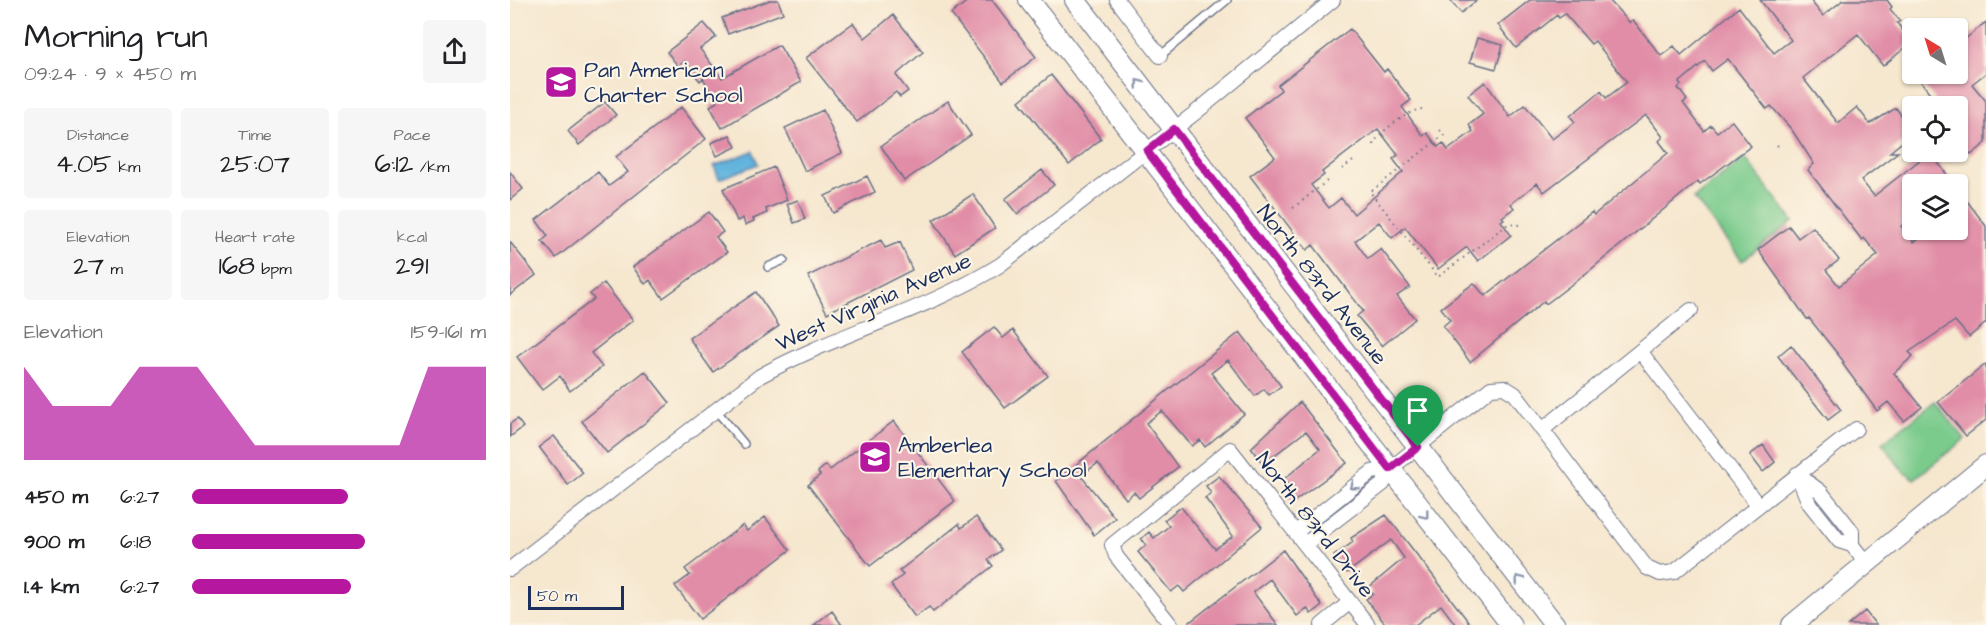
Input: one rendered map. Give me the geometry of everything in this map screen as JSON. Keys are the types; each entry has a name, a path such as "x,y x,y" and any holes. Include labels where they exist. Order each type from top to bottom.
{"main road":[{"path":"1029,0 1511,625"},
{"name":"North 83rd Avenue","path":"1075,0 1555,625"},
{"path":"1792,625 1986,465"}],"street":[{"path":"1117,0 1160,56"},
{"name":"West Virginia Avenue","path":"510,569 760,376 785,362 968,285 1000,265 1147,151 1333,0"},
{"path":"1542,430 1691,310"},
{"path":"1640,351 1758,505"},
{"path":"1305,544 1383,484 1390,469 1491,388 1504,387 1515,394 1647,568 1660,574 1674,572 1856,429"},
{"name":"North 83rd Drive","path":"1171,625 1116,556 1112,545 1230,449 1368,625"},
{"path":"1296,532 1372,472 1390,469"},
{"path":"1797,474 1821,492 1852,531 1852,545"},
{"path":"1797,474 1809,503 1839,541 1852,545 1866,563"},
{"path":"1336,500 1346,512"},
{"path":"1824,522 1837,512"},
{"path":"1322,625 1350,602"}],"lane":[{"path":"1160,56 1227,0"},
{"path":"768,267 784,260"},
{"path":"716,410 744,444"}],"path":[{"path":"1374,145 1377,137 1402,118 1416,108 1423,109"},
{"path":"1440,130 1444,135 1370,192 1438,277 1508,224 1519,225"},
{"path":"1777,145 1780,149"},
{"path":"1342,169 1356,159"},
{"path":"1293,208 1327,181"}],"green space":[{"path":"1745,158 1793,221 1742,261 1694,198"},
{"path":"1935,402 1965,439 1914,479 1903,471 1882,443"}],"water":[{"path":"753,151 758,164 719,179 714,166"}],"building":[{"path":"770,0 778,0 783,13 728,34 722,18"},
{"path":"969,0 992,0 1036,57 1003,82 951,14"},
{"path":"1450,0 1477,0 1461,13"},
{"path":"1530,0 1609,0 1630,23 1633,20 1661,56 1674,46 1681,55 1739,7 1774,53 1791,40 1760,0 1810,0 1823,16 1843,0 1887,0 1892,7 1890,9 1900,21 1897,23 1902,29 1902,50 1883,66 1858,34 1803,78 1838,123 1857,107 1870,124 1896,108 1902,116 1902,142 1890,152 1898,152 1861,180 1874,196 1902,174 1902,240 1914,242 1917,240 1968,240 1968,202 1986,226 1986,323 1969,337 1955,321 1909,352 1913,356 1894,373 1922,407 1904,421 1888,402 1877,411 1842,363 1844,362 1809,318 1807,319 1758,250 1789,226 1798,238 1813,227 1839,260 1826,270 1839,286 1878,255 1864,238 1862,240 1808,170 1814,164 1792,130 1771,106 1767,109 1728,59 1712,71 1705,61 1679,83 1681,85 1678,88 1687,100 1683,103 1704,131 1711,125 1717,132 1732,121 1751,146 1700,184 1698,181 1589,271 1546,304 1544,301 1470,362 1443,326 1450,320 1441,308 1474,283 1485,296 1592,212 1594,215 1668,153 1659,141 1663,137 1646,115 1544,192 1537,183 1511,204 1514,208 1502,217 1504,219 1501,221 1511,235 1478,261 1467,247 1438,269 1405,227 1392,238 1379,222 1355,241 1368,259 1381,249 1410,287 1397,296 1415,319 1382,346 1357,316 1363,311 1313,245 1307,250 1250,176 1275,157 1245,118 1281,90 1278,85 1350,29 1384,72 1387,69 1411,100 1402,107 1423,136 1427,133 1438,147 1443,143 1448,150 1473,131 1469,125 1483,114 1468,95 1485,82 1510,117 1525,105 1552,139 1575,122 1570,116 1601,91 1606,98 1627,82 1595,41 1591,44 1565,14 1559,18 1557,15 1516,48 1498,25","holes":["1378,129 1398,155 1393,159 1403,172 1354,214 1341,198 1329,208 1311,185 1324,175 1322,172"]},
{"path":"893,15 923,52 896,75 908,91 900,97 896,92 857,122 806,58 853,23 865,38"},
{"path":"1986,22 1986,73 1972,84 1986,101 1986,143 1971,155 1968,151 1968,96 1932,96 1923,84 1968,84 1968,37"},
{"path":"704,23 716,37 700,49 722,78 779,45 801,82 722,128 710,106 717,102 703,78 700,81 685,61 678,66 667,52"},
{"path":"1477,38 1503,45 1496,69 1470,62"},
{"path":"1051,75 1101,139 1069,165 1019,101"},
{"path":"948,101 971,135 904,181 881,146"},
{"path":"605,102 616,115 579,145 568,131"},
{"path":"681,107 706,139 556,258 542,241 548,236 536,220 598,172 609,186 628,172 616,157"},
{"path":"823,110 842,153 805,171 785,128"},
{"path":"730,135 736,147 717,156 711,143"},
{"path":"1917,162 1938,162 1946,174 1902,174"},
{"path":"774,167 787,200 766,209 767,213 745,225 743,218 737,221 723,189"},
{"path":"1042,170 1054,185 1017,214 1005,199"},
{"path":"510,172 523,189 510,200"},
{"path":"867,176 875,192 833,213 825,196"},
{"path":"973,194 995,228 955,254 933,220"},
{"path":"798,200 805,219 794,223 787,204"},
{"path":"709,212 723,232 716,237 727,252 663,298 650,280 645,284 633,267"},
{"path":"881,240 885,248 900,242 912,270 827,313 808,276"},
{"path":"510,242 536,275 510,295"},
{"path":"604,283 633,320 591,353 602,367 570,391 560,376 542,390 517,357 594,299 590,294"},
{"path":"756,292 779,326 713,372 689,338"},
{"path":"994,327 1003,338 1013,330 1048,376 1005,408 962,352"},
{"path":"1240,332 1281,386 1269,395 1264,389 1255,396 1228,360 1211,373 1244,414 1205,447 1200,440 1192,446 1162,411 1146,423 1178,467 1139,498 1134,492 1126,499 1098,463 1081,476 1115,518 1094,535 1056,481"},
{"path":"1791,345 1841,410 1828,420 1778,356"},
{"path":"1986,364 1986,420 1966,436 1938,402"},
{"path":"645,371 670,403 607,453 582,421"},
{"path":"1300,402 1347,463 1292,503 1283,490 1289,485 1284,479 1320,449 1306,431 1263,464 1251,448"},
{"path":"517,419 523,427 510,437 510,424"},
{"path":"894,421 955,501 870,566 808,485 820,475 818,472 826,465 830,470"},
{"path":"554,436 583,473 568,485 539,447"},
{"path":"1763,445 1775,462 1763,472 1750,455"},
{"path":"1219,476 1262,527 1184,592 1179,586 1171,592 1138,552 1146,545 1141,539 1149,532 1154,538 1169,526 1164,520 1181,507 1215,549 1233,536 1205,498 1211,493 1206,486"},
{"path":"1386,515 1471,625 1456,625 1441,605 1415,625 1386,625 1366,599 1373,594 1368,588 1404,558 1391,540 1347,573 1334,556 1353,542 1351,538"},
{"path":"765,517 790,550 700,619 675,586 690,575 685,569 743,525 747,531"},
{"path":"976,517 1001,550 988,560 993,566 933,612 929,607 915,617 891,585 903,575 899,571 959,524 961,528"},
{"path":"1283,550 1322,606 1311,614 1307,608 1297,616 1270,579 1253,592 1278,625 1186,625"},
{"path":"832,611 842,625 814,625"},
{"path":"1865,611 1876,625 1848,625"}],"place":[{"name":"Pan American Charter School","path":"561,82"},
{"name":"Amberlea Elementary School","path":"875,457"}],"route":[{"path":"1174,129 1418,447 1390,469 1147,151 1174,129"}]}
